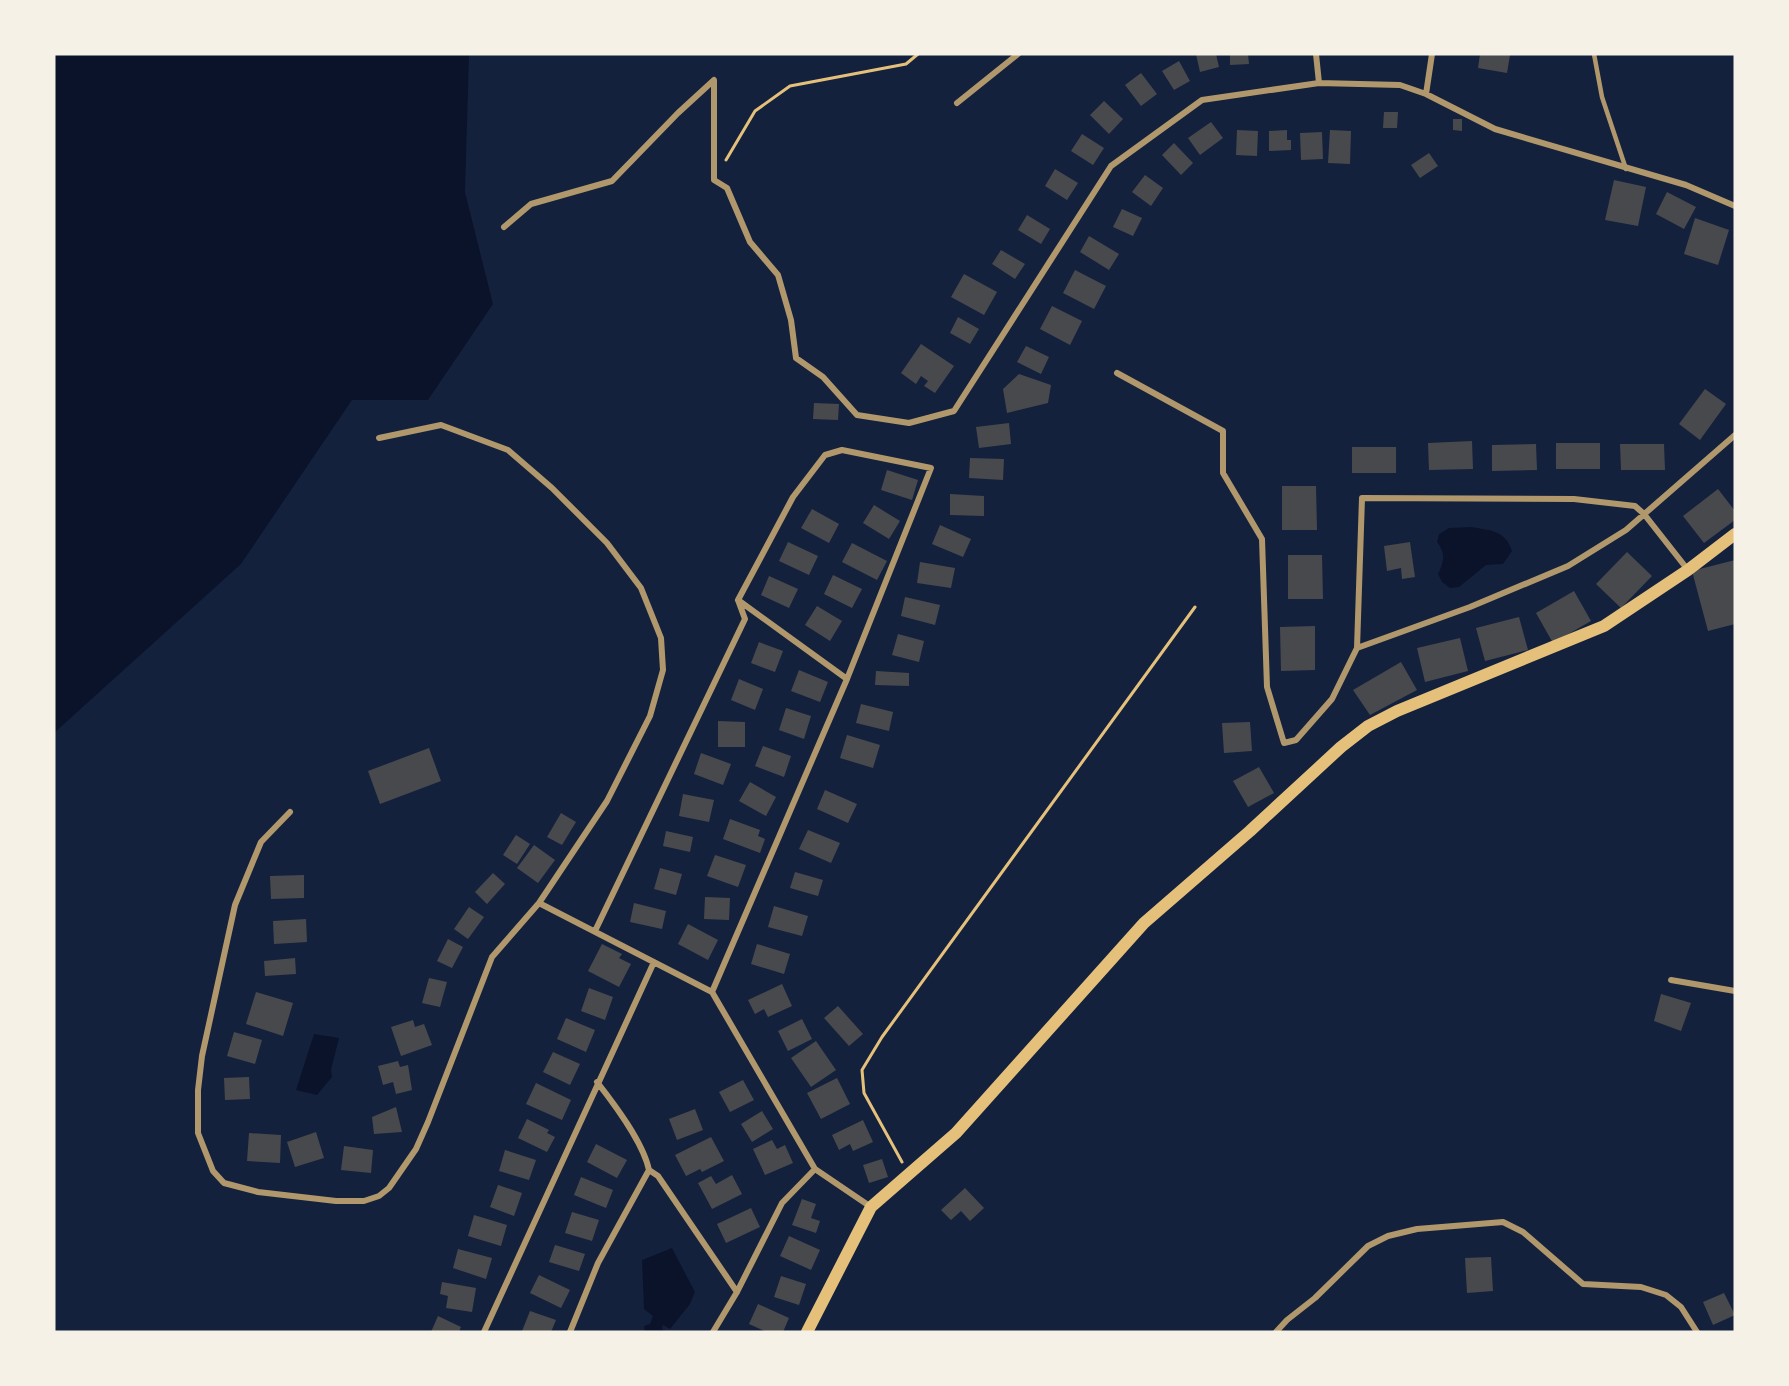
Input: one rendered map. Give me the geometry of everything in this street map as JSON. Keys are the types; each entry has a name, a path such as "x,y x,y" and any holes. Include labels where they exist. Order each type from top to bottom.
{"main road":[{"path":"807,1332 871,1207 956,1133 1144,923 1250,831 1341,747 1368,726 1397,711 1604,626 1688,570 1735,534"}],"street":[{"path":"957,103 1018,54"},
{"path":"1316,54 1319,83"},
{"path":"1426,94 1431,54"},
{"path":"504,228 531,204 612,181 678,113 714,80 714,180 727,188 750,242 778,275 791,320 796,358 823,377 857,415 909,423 954,411 1111,166 1202,100 1319,83 1400,85 1426,94 1495,129 1686,185 1735,206"},
{"path":"1117,373 1223,431 1223,473 1262,539 1267,687 1284,742 1296,740 1332,699 1357,648 1362,498 1574,499 1635,506 1644,514 1688,570"},
{"path":"290,812 261,842 235,905 202,1056 198,1090 198,1133 213,1171 224,1183 258,1192 336,1201 364,1201 379,1196 389,1188 416,1149 492,957 539,903 607,801 650,716 663,670 662,638 641,588 607,543 552,488 508,450 441,425 379,438"},
{"path":"1357,648 1470,607 1568,566 1626,530 1735,435"},
{"path":"595,931 744,619 738,600 793,497 825,455 842,450 931,468 846,679 712,992"},
{"path":"738,600 846,679"},
{"path":"539,903 712,992 815,1169 871,1207"},
{"path":"484,1332 654,962"},
{"path":"1671,980 1735,992"},
{"path":"570,1332 598,1263 649,1170 647,1159 616,1105 597,1083"},
{"path":"713,1332 737,1292 782,1203 815,1169"},
{"path":"649,1170 658,1176 737,1292"},
{"path":"1276,1332 1368,1246 1388,1236 1417,1229 1503,1222 1523,1232 1583,1284 1641,1287 1666,1295 1681,1307 1697,1332"}],"lane":[{"path":"1594,54 1602,96 1626,169"}],"path":[{"path":"714,180 755,111 790,86 906,64 918,54"},
{"path":"909,1174 864,1093 862,1070 882,1037 1195,607"}],"water":[{"path":"54,54 470,54 465,192 493,304 428,400 352,400 241,564 54,733"},
{"path":"1472,527 1502,535 1512,551 1503,564 1486,565 1459,587 1450,588 1442,582 1438,574 1443,558 1442,550 1437,542 1439,534 1449,528"},
{"path":"314,1034 339,1038 331,1070 332,1077 317,1095 296,1090"},
{"path":"672,1248 695,1292 690,1304 670,1329 663,1325 664,1332 645,1332 644,1326 650,1324 653,1316 644,1309 642,1260"}],"building":[{"path":"1196,54 1216,54 1219,67 1200,72"},
{"path":"1230,54 1248,54 1249,64 1230,65"},
{"path":"1480,54 1510,55 1507,73 1478,68"},
{"path":"1179,61 1190,81 1174,90 1162,71"},
{"path":"1141,73 1157,94 1141,106 1125,85"},
{"path":"1104,101 1123,119 1109,134 1090,115"},
{"path":"1384,112 1398,112 1397,128 1383,128"},
{"path":"1453,119 1462,119 1462,131 1453,130"},
{"path":"1211,122 1223,138 1200,155 1188,138"},
{"path":"1237,130 1258,131 1257,156 1236,155"},
{"path":"1287,130 1287,140 1291,140 1291,150 1269,151 1269,131"},
{"path":"1330,130 1351,131 1350,164 1328,163"},
{"path":"1322,132 1323,159 1301,160 1300,133"},
{"path":"1082,134 1104,148 1093,165 1071,151"},
{"path":"1174,143 1193,163 1181,175 1162,155"},
{"path":"1429,153 1438,166 1420,178 1411,165"},
{"path":"1055,169 1078,183 1067,200 1045,186"},
{"path":"1145,175 1163,188 1151,206 1132,192"},
{"path":"1614,180 1646,187 1638,226 1605,220"},
{"path":"1667,192 1696,207 1684,229 1656,214"},
{"path":"1122,209 1142,218 1133,236 1113,227"},
{"path":"1027,215 1050,229 1041,244 1018,230"},
{"path":"1695,218 1729,230 1718,265 1684,254"},
{"path":"1089,236 1119,254 1109,270 1080,252"},
{"path":"1001,250 1025,264 1015,279 992,264"},
{"path":"1075,270 1106,286 1094,309 1063,293"},
{"path":"964,274 997,292 984,315 951,297"},
{"path":"1052,306 1082,321 1070,345 1040,329"},
{"path":"958,317 979,329 970,344 950,333"},
{"path":"921,344 954,366 935,393 924,386 928,381 921,376 916,384 901,373"},
{"path":"1026,346 1049,357 1041,374 1017,362"},
{"path":"1019,374 1051,385 1048,403 1007,413 1003,389"},
{"path":"1705,389 1726,404 1700,440 1679,424"},
{"path":"814,403 839,404 838,420 813,419"},
{"path":"1009,423 1011,444 979,448 976,427"},
{"path":"1472,441 1473,469 1429,470 1428,443"},
{"path":"1556,443 1600,443 1600,469 1556,469"},
{"path":"1536,444 1537,470 1492,471 1492,445"},
{"path":"1620,444 1664,444 1665,470 1621,470"},
{"path":"1352,447 1396,447 1396,473 1352,473"},
{"path":"970,458 1004,459 1003,480 969,478"},
{"path":"887,470 918,480 912,500 881,490"},
{"path":"1282,486 1316,486 1317,530 1282,530"},
{"path":"1718,489 1735,511 1735,520 1704,543 1683,516"},
{"path":"950,494 984,496 984,516 950,515"},
{"path":"874,505 900,521 889,539 863,523"},
{"path":"812,509 839,524 829,543 801,528"},
{"path":"940,525 971,539 963,557 932,544"},
{"path":"788,542 818,556 809,575 779,561"},
{"path":"1410,542 1415,577 1402,579 1401,568 1387,571 1384,546"},
{"path":"852,543 887,561 877,580 842,562"},
{"path":"1627,552 1652,576 1621,608 1596,584"},
{"path":"1288,555 1322,555 1323,599 1288,599"},
{"path":"1735,560 1735,624 1708,631 1692,571"},
{"path":"920,562 955,568 951,588 917,583"},
{"path":"833,575 862,589 852,608 824,594"},
{"path":"769,576 798,589 789,608 761,595"},
{"path":"1574,591 1591,621 1553,643 1536,613"},
{"path":"905,597 940,605 935,625 901,616"},
{"path":"817,606 842,621 830,641 805,625"},
{"path":"1519,617 1528,650 1485,661 1476,628"},
{"path":"1315,626 1315,670 1281,671 1280,627"},
{"path":"898,634 924,641 919,662 892,655"},
{"path":"1460,638 1468,671 1425,682 1417,648"},
{"path":"759,642 783,651 775,672 751,663"},
{"path":"1401,662 1417,690 1370,715 1353,690"},
{"path":"799,670 828,682 820,702 791,691"},
{"path":"876,671 909,673 909,686 875,685"},
{"path":"739,679 763,689 755,710 731,700"},
{"path":"861,704 893,712 889,731 856,723"},
{"path":"786,708 811,716 804,739 779,730"},
{"path":"718,721 745,722 745,747 718,747"},
{"path":"1250,722 1252,751 1224,753 1222,723"},
{"path":"847,735 880,745 873,768 840,758"},
{"path":"763,746 791,756 784,777 755,766"},
{"path":"429,748 441,781 380,804 368,771"},
{"path":"701,753 731,764 723,785 694,774"},
{"path":"1259,767 1274,793 1248,807 1233,781"},
{"path":"750,782 776,797 766,816 739,801"},
{"path":"825,790 857,804 848,823 817,809"},
{"path":"683,794 714,800 709,822 679,816"},
{"path":"561,813 576,822 562,845 547,837"},
{"path":"730,819 760,830 758,836 765,839 760,853 723,839"},
{"path":"808,830 840,843 831,863 799,849"},
{"path":"666,831 693,837 690,852 663,846"},
{"path":"516,835 530,844 517,864 503,855"},
{"path":"534,845 555,860 538,883 517,868"},
{"path":"715,855 746,865 738,887 707,876"},
{"path":"660,868 682,874 676,895 654,889"},
{"path":"795,872 823,880 818,896 790,888"},
{"path":"493,873 505,884 487,904 475,892"},
{"path":"304,875 304,898 271,899 270,876"},
{"path":"705,897 730,898 729,920 704,919"},
{"path":"634,903 666,911 662,929 630,922"},
{"path":"774,906 808,916 802,936 768,927"},
{"path":"469,907 484,917 468,939 454,929"},
{"path":"306,919 307,942 274,944 273,921"},
{"path":"688,924 718,940 708,960 678,944"},
{"path":"448,939 463,947 452,968 437,961"},
{"path":"602,944 622,954 619,958 631,964 619,987 588,971"},
{"path":"757,944 790,954 784,974 751,964"},
{"path":"295,958 296,974 265,976 264,961"},
{"path":"429,978 447,982 440,1007 422,1003"},
{"path":"782,984 792,1006 768,1017 764,1009 755,1014 748,1000"},
{"path":"589,988 613,997 605,1020 581,1011"},
{"path":"256,992 293,1003 283,1036 246,1024"},
{"path":"1661,994 1691,1003 1681,1031 1654,1021"},
{"path":"838,1006 863,1034 849,1046 824,1018"},
{"path":"566,1018 595,1030 586,1052 557,1039"},
{"path":"802,1019 812,1039 788,1051 778,1031"},
{"path":"413,1020 415,1027 424,1024 432,1045 401,1056 391,1027"},
{"path":"234,1032 262,1040 255,1064 227,1056"},
{"path":"816,1041 836,1070 811,1087 791,1058"},
{"path":"553,1052 580,1064 570,1085 543,1072"},
{"path":"398,1061 400,1067 408,1065 412,1090 396,1094 393,1082 383,1085 378,1066"},
{"path":"249,1077 250,1099 225,1100 224,1078"},
{"path":"837,1078 850,1104 821,1119 807,1093"},
{"path":"743,1080 754,1100 730,1112 719,1092"},
{"path":"536,1083 571,1100 562,1120 526,1104"},
{"path":"396,1107 402,1132 374,1134 372,1117"},
{"path":"695,1109 703,1130 677,1140 669,1119"},
{"path":"762,1111 773,1129 752,1142 741,1124"},
{"path":"527,1119 549,1130 547,1133 555,1137 547,1152 518,1138"},
{"path":"863,1120 873,1142 853,1151 850,1144 839,1150 832,1135"},
{"path":"316,1132 324,1158 295,1167 287,1142"},
{"path":"249,1133 281,1135 280,1163 247,1161"},
{"path":"711,1137 724,1161 702,1172 700,1169 686,1176 675,1155"},
{"path":"772,1140 777,1149 785,1145 793,1163 765,1175 753,1149"},
{"path":"596,1144 627,1160 617,1178 587,1162"},
{"path":"344,1146 373,1150 371,1173 341,1170"},
{"path":"505,1150 536,1160 529,1180 499,1171"},
{"path":"882,1159 888,1177 869,1183 863,1165"},
{"path":"732,1175 742,1194 712,1209 698,1183 711,1176 716,1184"},
{"path":"581,1177 613,1190 606,1208 574,1195"},
{"path":"498,1185 522,1193 514,1216 490,1207"},
{"path":"965,1188 984,1208 970,1221 961,1211 951,1220 941,1210"},
{"path":"802,1199 816,1204 811,1218 820,1221 816,1233 792,1225"},
{"path":"751,1208 760,1227 726,1243 717,1224"},
{"path":"572,1212 599,1220 592,1241 565,1233"},
{"path":"474,1215 507,1225 501,1246 468,1236"},
{"path":"789,1236 820,1250 811,1270 780,1256"},
{"path":"555,1245 585,1254 579,1271 549,1262"},
{"path":"458,1249 492,1258 486,1279 453,1268"},
{"path":"1491,1257 1493,1291 1467,1293 1465,1258"},
{"path":"539,1275 570,1290 561,1308 530,1293"},
{"path":"781,1276 806,1284 799,1305 774,1297"},
{"path":"442,1282 476,1288 472,1312 446,1308 448,1296 440,1294"},
{"path":"1724,1293 1735,1315 1713,1325 1703,1302"},
{"path":"758,1304 789,1318 783,1332 767,1332 749,1324"},
{"path":"530,1311 556,1320 551,1332 522,1331"},
{"path":"438,1316 461,1327 459,1332 431,1332"}]}
